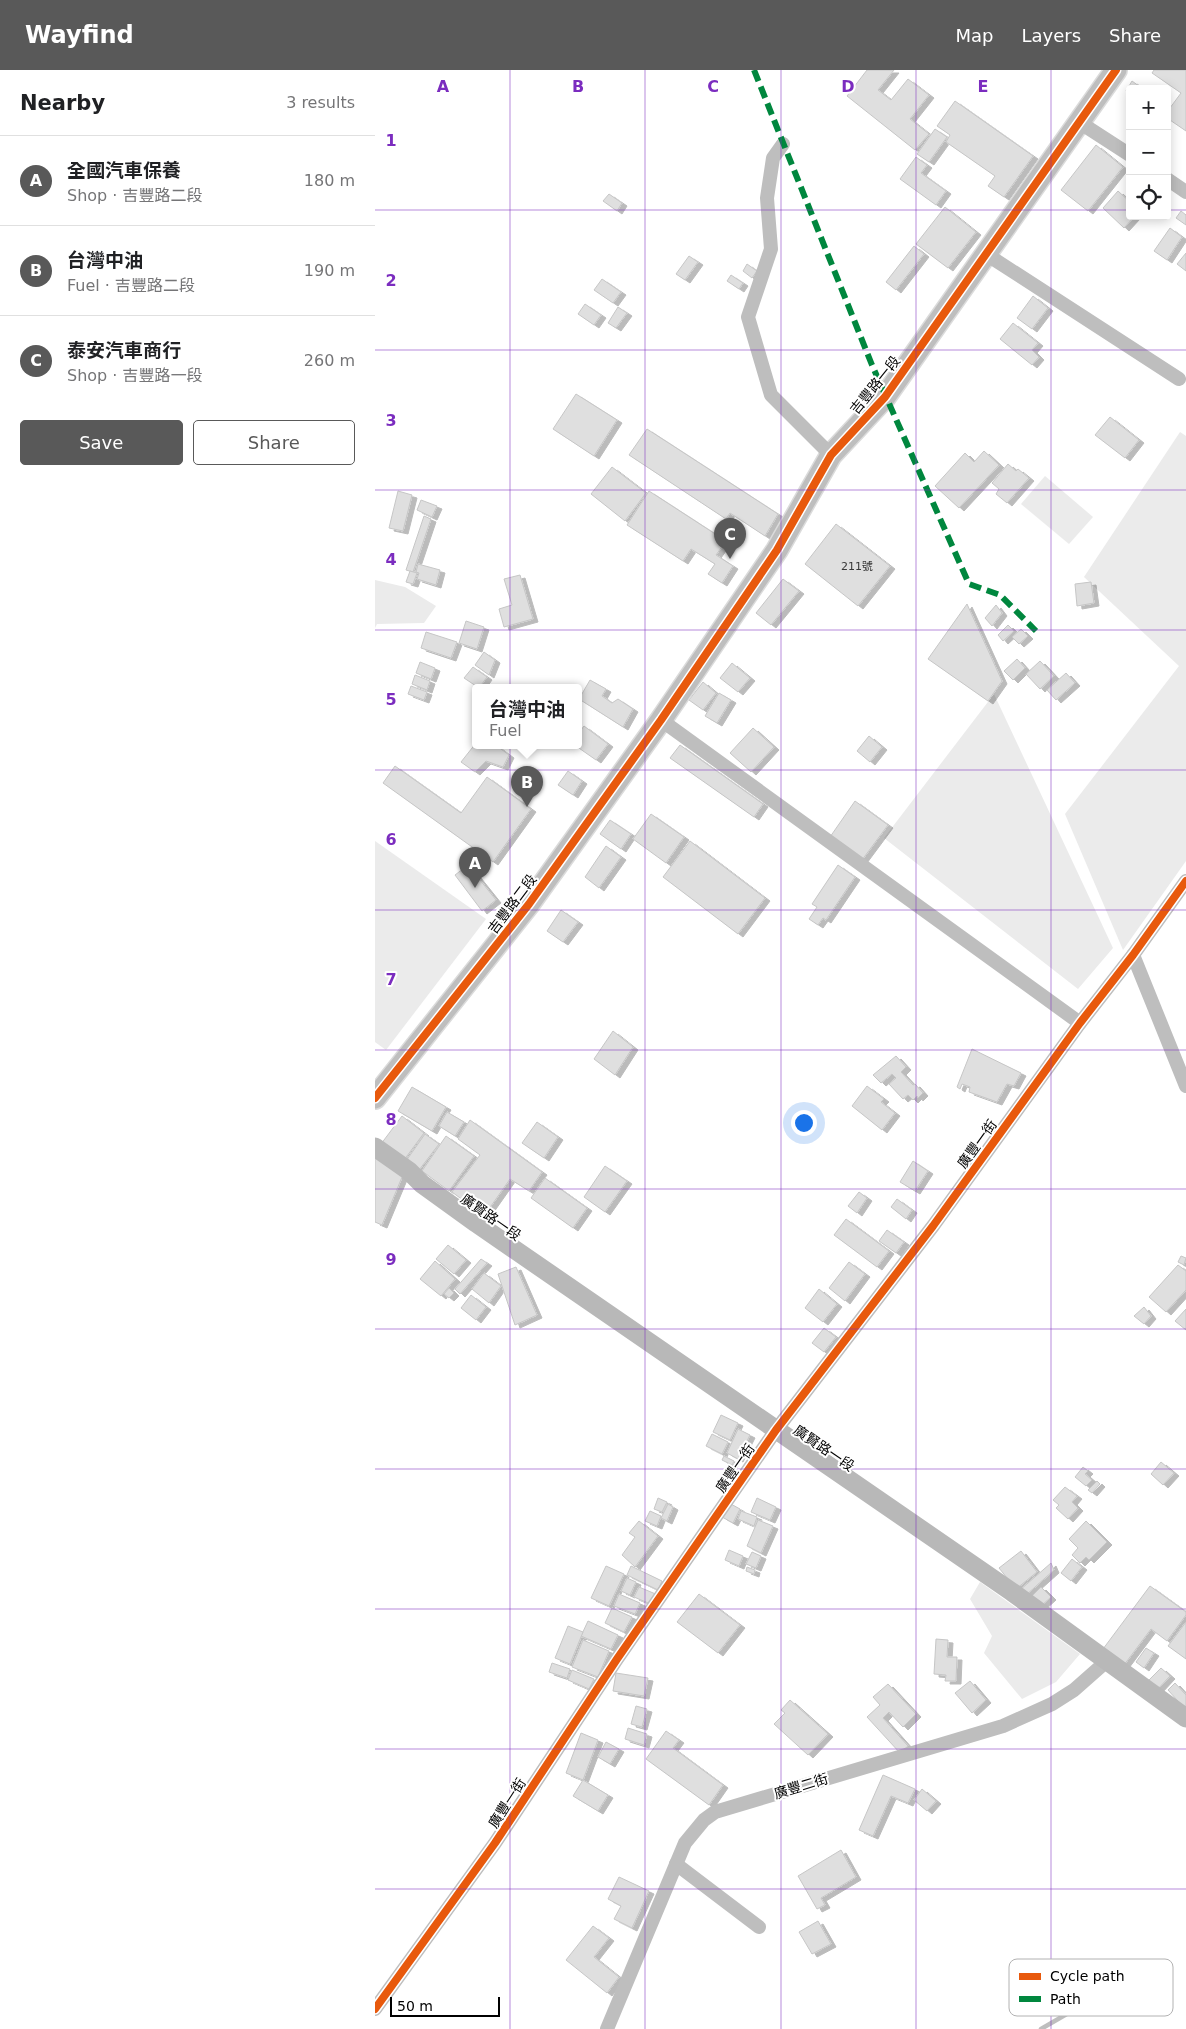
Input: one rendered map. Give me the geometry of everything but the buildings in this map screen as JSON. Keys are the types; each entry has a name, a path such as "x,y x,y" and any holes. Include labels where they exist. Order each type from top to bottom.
{"main road":[{"name":"吉豐路一段","path":"661,720 777,550 831,455 885,397 1116,70"},
{"name":"吉豐路二段","path":"375,1098 529,904 661,720"}],"street":[{"path":"1079,122 1126,152"},
{"path":"783,144 773,158 767,198 771,249 748,318 771,395 831,455"},
{"path":"1171,182 1186,192"},
{"path":"986,254 1179,379"},
{"path":"661,720 1080,1023"},
{"name":"廣豐一街","path":"375,2009 495,1844 617,1659 776,1430 933,1226 1080,1023 1133,955 1186,881"},
{"path":"1133,955 1186,1086"},
{"name":"廣賢路一段","path":"375,1147 409,1171 422,1184 1108,1660 1186,1718"},
{"name":"廣豐二街","path":"607,2029 685,1843 704,1820 715,1812 1003,1726 1052,1704 1074,1690 1108,1660"},
{"path":"676,1864 759,1927"}],"shaded area":[{"path":"1180,432 1186,436 1186,861 1123,950 1065,814 1179,666 1084,577"},
{"path":"1045,476 1093,517 1069,544 1021,504"},
{"path":"375,580 405,587 436,606 424,623 377,624 375,628"},
{"path":"994,694 1113,948 1078,989 884,838"},
{"path":"375,841 486,919 386,1050 375,1042"},
{"path":"980,1582 1080,1654 1056,1682 1022,1699 984,1653 992,1636 970,1599"}],"waterway":[{"path":"1041,2029 1063,2016"}],"marked path":[{"path":"754,70 872,365 969,584 1000,595 1036,631"}],"cycle path":[{"path":"375,1098 529,904 661,720 777,550 831,455 885,397 1116,70"},
{"path":"375,2009 495,1843 617,1659 776,1430 933,1226 1080,1023 1133,955 1186,881"}],"place":[{"name":"泰安汽車商行","path":"730,559"},
{"name":"台灣中油","path":"527,807"},
{"name":"全國汽車保養","path":"475,888"}]}
